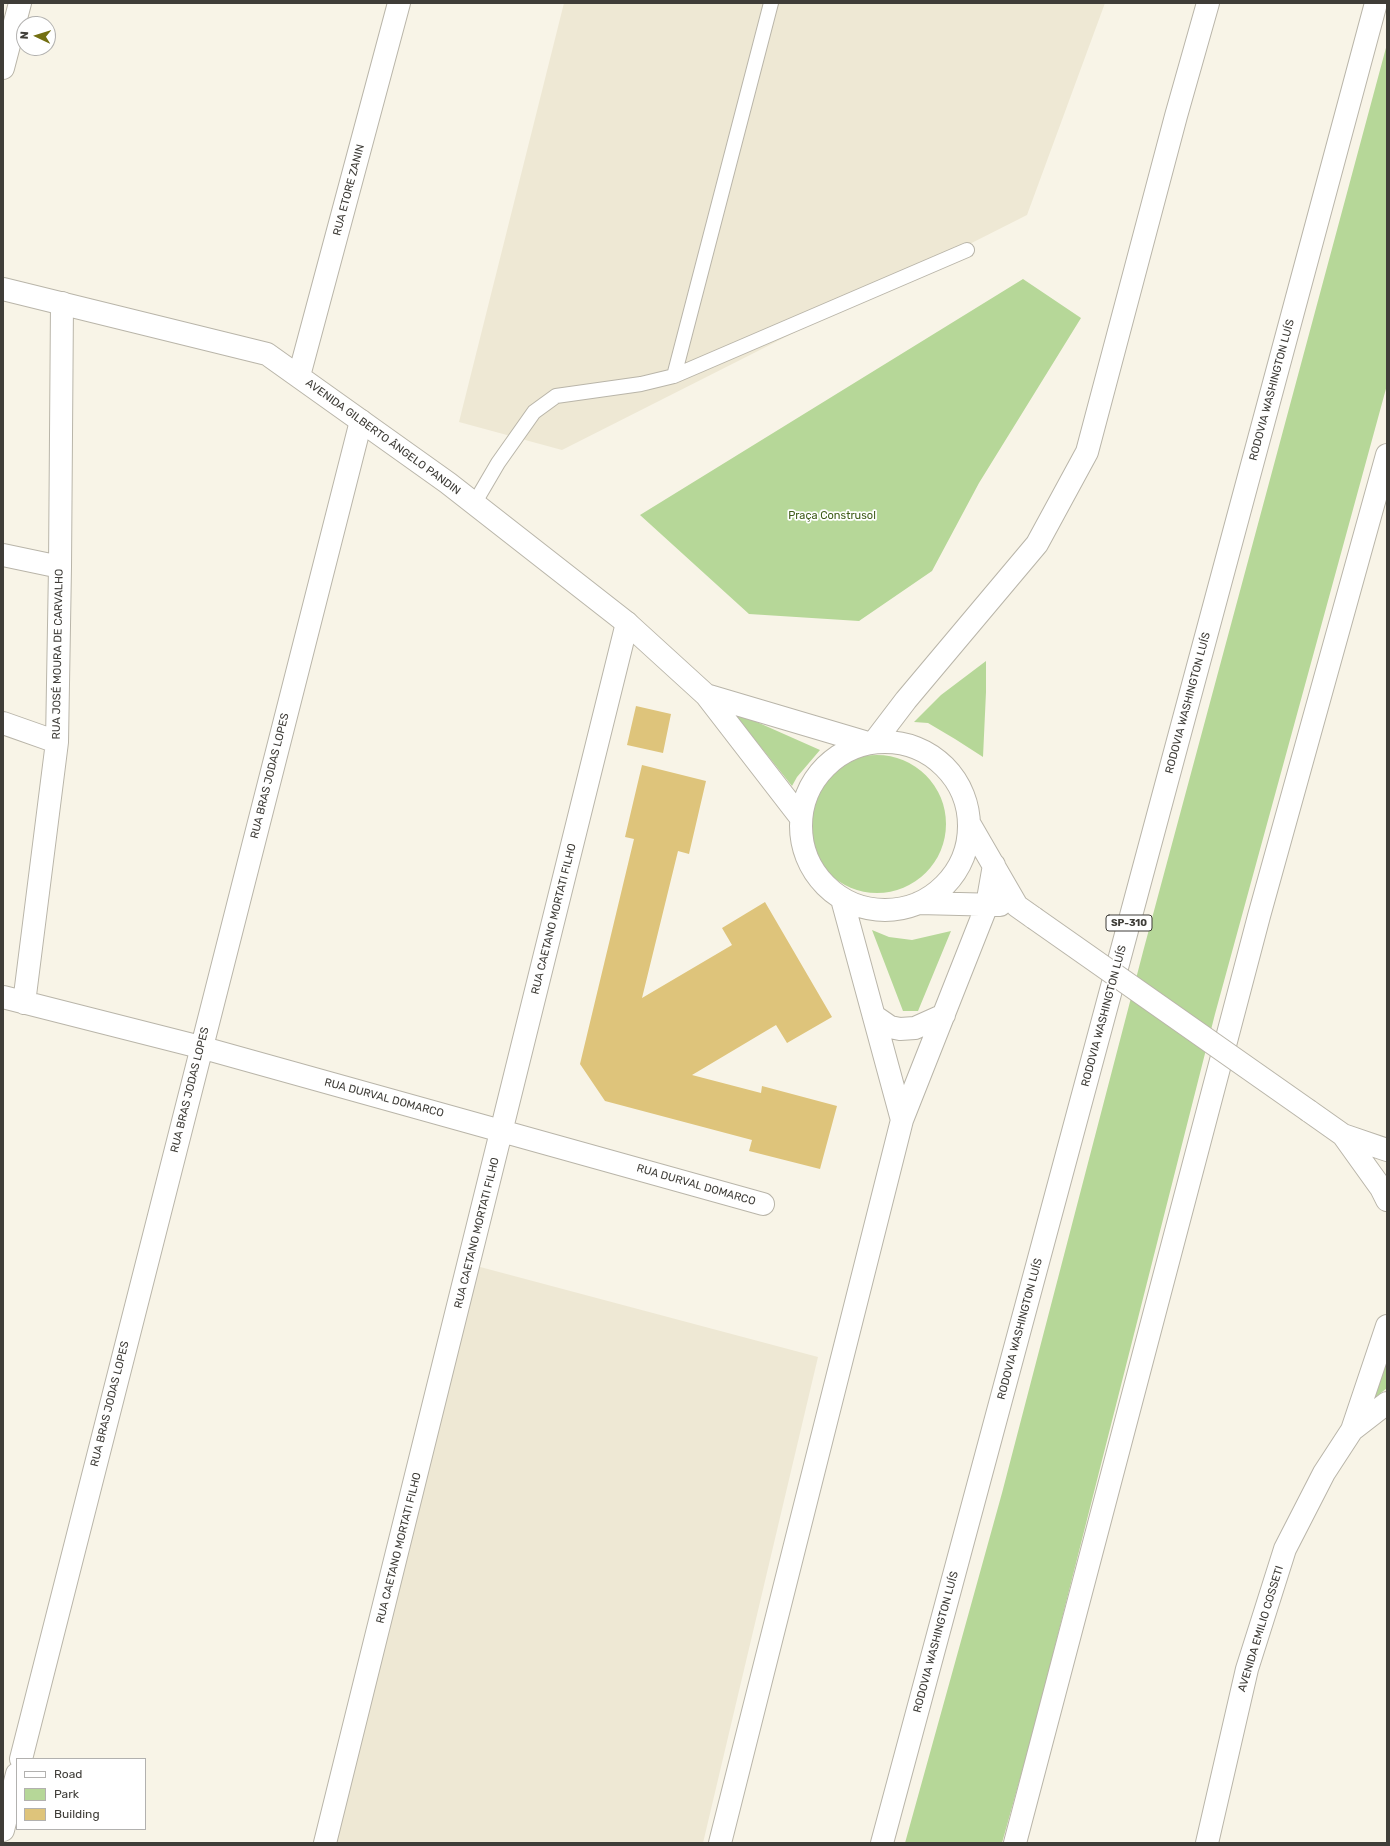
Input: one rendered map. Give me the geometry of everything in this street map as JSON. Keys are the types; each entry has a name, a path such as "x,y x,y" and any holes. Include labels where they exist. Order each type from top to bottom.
{"main road":[{"path":"3,68 20,3"},
{"name":"RUA ETORE ZANIN","path":"299,376 399,3"},
{"path":"871,742 1037,544 1087,452 1174,124 1208,3"},
{"name":"RODOVIA WASHINGTON LUÍS","path":"882,1843 1376,3"},
{"name":"AVENIDA GILBERTO ÂNGELO PANDIN","path":"3,289 267,354 361,420 474,504 627,624 706,695 801,818"},
{"name":"RUA JOSÉ MOURA DE CARVALHO","path":"24,1003 57,742 62,303"},
{"name":"RUA BRAS JODAS LOPES","path":"21,1758 200,1047 361,420"},
{"path":"1015,1843 1259,916 1387,455"},
{"path":"3,555 60,567"},
{"name":"RUA CAETANO MORTATI FILHO","path":"325,1843 627,624"},
{"name":"AVENIDA GILBERTO ÂNGELO PANDIN","path":"706,695 871,742"},
{"path":"3,723 57,742"},
{"path":"871,742 902,743 928,753 949,771 964,796 969,823 968,843 962,862 951,879 936,893 920,903 900,909 881,910 861,907 842,899 824,884 810,865 802,843 801,818 807,795 812,784 822,770 835,758 851,749 871,742"},
{"path":"969,823 994,865 1026,912 1343,1135 1387,1150"},
{"path":"720,1843 902,1120 987,905 994,865"},
{"path":"842,899 902,1120"},
{"path":"920,903 987,905 1026,912"},
{"name":"RUA DURVAL DOMARCO","path":"3,997 200,1047 763,1204"},
{"path":"874,1016 890,1027 900,1029 915,1028 944,1015"},
{"path":"1343,1135 1381,1188 1387,1200"},
{"name":"AVENIDA EMILIO COSSETI","path":"1207,1843 1247,1669 1285,1549 1324,1473 1352,1430 1387,1326"},
{"name":"AVENIDA EMILIO COSSETI","path":"1352,1430 1387,1403"},
{"path":"3,1830 16,1778"}],"lane":[{"path":"674,376 771,3"},
{"path":"474,504 498,463 534,412 556,396 641,384 674,376 967,250"}],"shaded area":[{"path":"564,3 1105,3 1027,215 562,450 459,422"},
{"path":"469,1264 818,1357 703,1843 325,1843"}],"green space":[{"path":"1387,44 1387,385 1215,1014 1035,1725 1002,1843 905,1843 1002,1493 1144,948"},
{"name":"Praça Construsol","path":"1023,279 1081,318 979,483 932,571 859,621 749,614 640,515"},
{"path":"986,661 983,757 928,723 914,722 941,695"},
{"path":"732,711 820,750 797,777 792,786"},
{"path":"870,755 884,755 903,760 926,775 941,798 945,811 945,837 941,850 926,873 903,888 884,893 870,893 851,888 828,873 813,850 808,831 808,817 813,798 828,775 851,760"},
{"path":"872,930 889,937 912,940 951,931 918,1011 903,1011"},
{"path":"1387,1346 1387,1388 1371,1401"}],"building":[{"path":"636,706 671,714 663,753 627,745"},
{"path":"642,765 706,781 689,854 678,851 642,998 732,945 722,928 765,902 832,1017 787,1043 776,1025 692,1075 761,1093 762,1086 837,1106 820,1169 749,1151 752,1140 605,1101 580,1064 634,839 625,837"}]}
